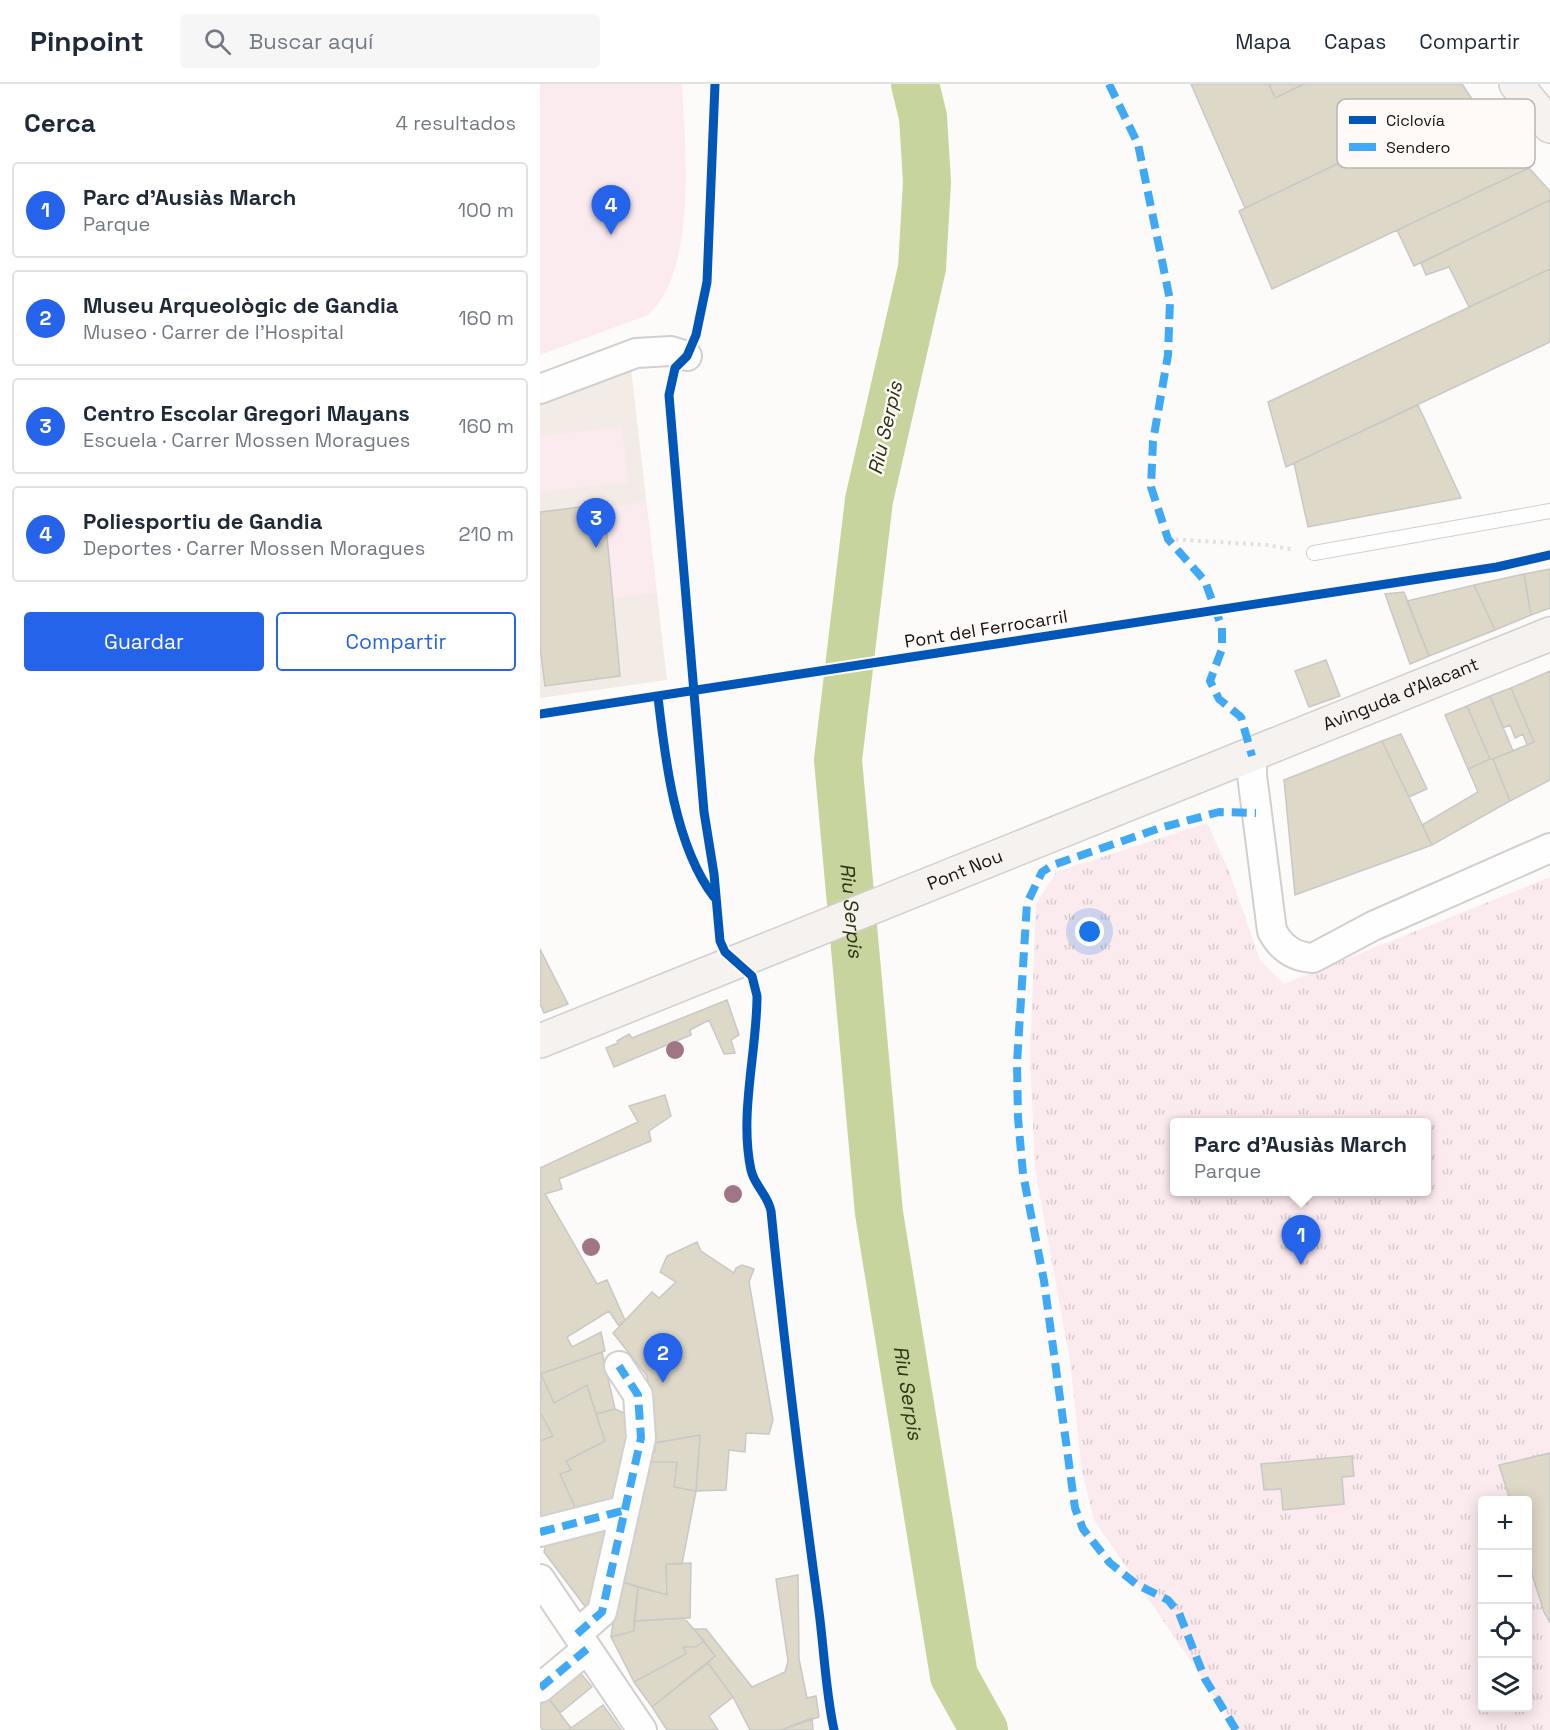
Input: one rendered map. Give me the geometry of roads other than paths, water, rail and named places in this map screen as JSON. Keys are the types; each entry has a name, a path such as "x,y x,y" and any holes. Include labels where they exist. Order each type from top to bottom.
{"street":[{"path":"1516,84 1528,99"},
{"path":"1535,107 1550,126"},
{"path":"540,389 636,353 671,351 687,356"},
{"name":"Avinguda d'Alacant","path":"1245,759 1550,634"},
{"path":"1245,759 1252,775 1272,931 1279,943 1303,957 1314,958 1373,926 1550,848"},
{"name":"Pont Nou","path":"540,1041 1245,759"},
{"path":"540,1688 582,1642 602,1612 622,1511 640,1438 638,1395 619,1366"},
{"path":"540,1532 622,1511"},
{"path":"540,1579 642,1730"}],"lane":[{"path":"1314,553 1550,511"}],"waterway":[{"name":"Riu Serpis","path":"915,84 923,117 927,182 922,268 869,500 838,760 879,1213 954,1676 984,1730"}],"place":[{"name":"Poliesportiu de Gandia","path":"611,235"},
{"name":"Centro Escolar Gregori Mayans","path":"596,548"},
{"name":"Parc d'Ausiàs March","path":"1301,1265"},
{"name":"Museu Arqueològic de Gandia","path":"663,1383"}]}
